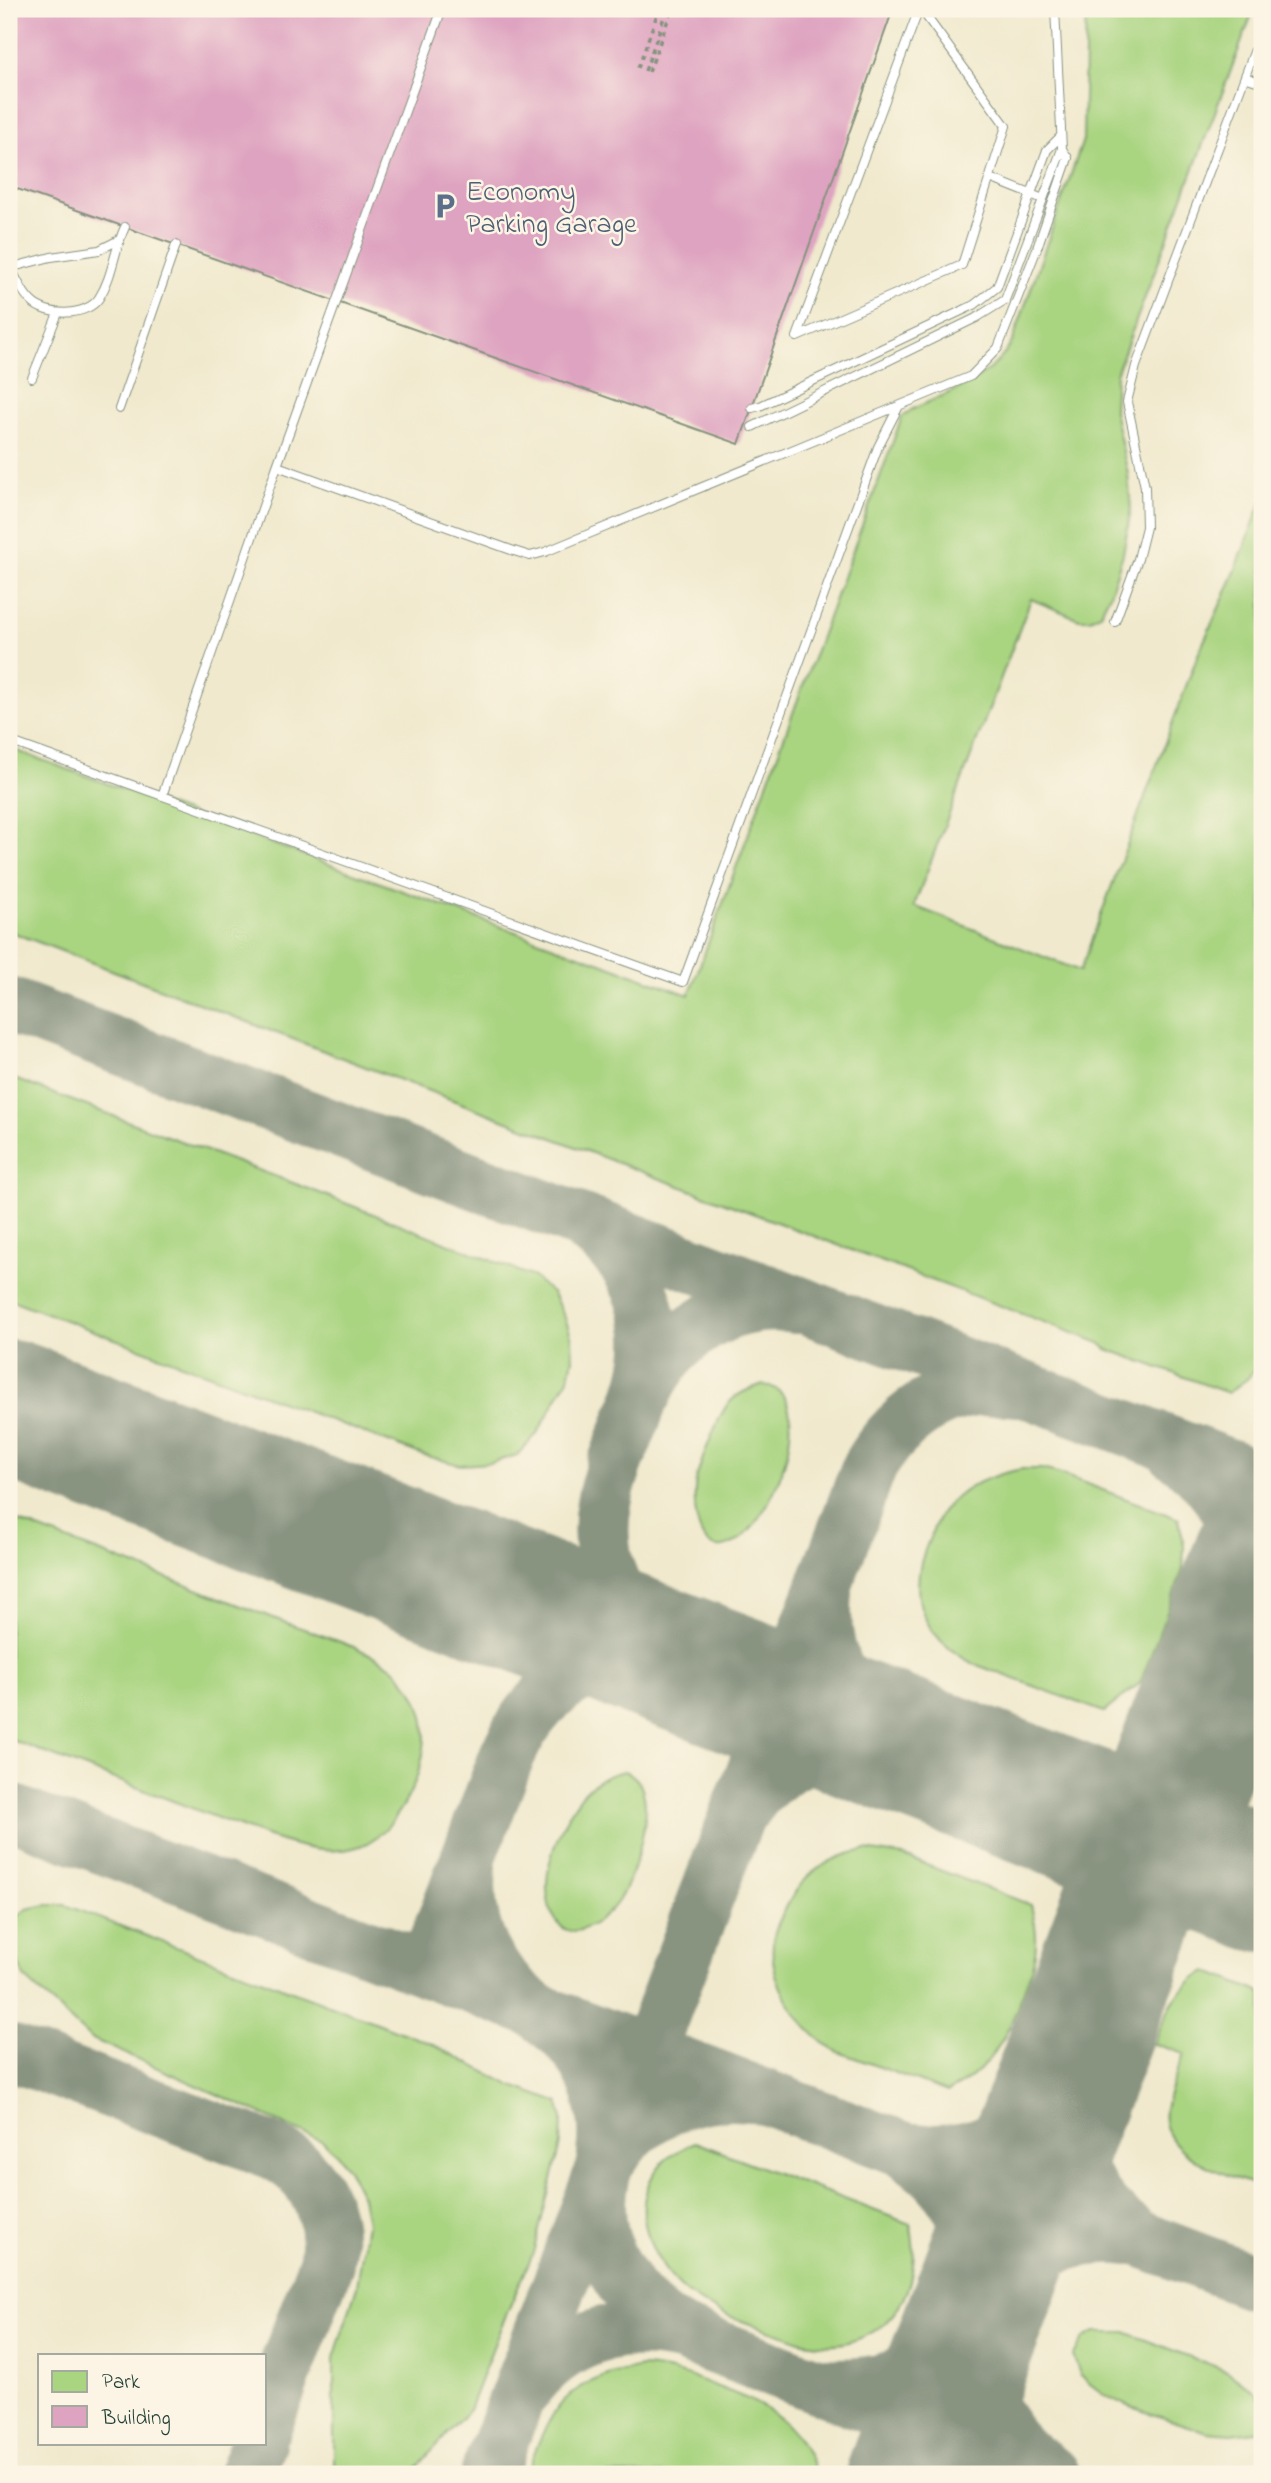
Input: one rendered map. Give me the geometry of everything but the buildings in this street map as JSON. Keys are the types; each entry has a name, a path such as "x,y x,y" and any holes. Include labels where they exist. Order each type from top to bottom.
{"lane":[{"path":"162,796 277,466 442,9"},
{"path":"920,9 1006,126 962,265 797,337 920,9"},
{"path":"752,426 976,318 1005,300 1062,149 1055,9"},
{"path":"1115,622 1138,559 1146,527 1145,487 1127,402 1136,366 1262,31"},
{"path":"1245,77 1262,83"},
{"path":"752,408 974,305 997,287 1046,150 1061,136"},
{"path":"277,466 530,555 545,552 971,376 998,348 1036,251 1068,158 1062,149"},
{"path":"990,178 1043,200"},
{"path":"119,240 99,250 51,257 10,268 30,301 41,308 58,313 82,310 98,300 112,270 125,227"},
{"path":"119,409 176,245"},
{"path":"32,378 58,313"},
{"path":"9,741 682,982 878,447 899,406"}],"path":[{"path":"638,68 659,9"},
{"path":"647,71 670,9"}],"green space":[{"path":"1086,9 1254,9 1116,374 1114,411 1128,474 1131,509 1123,554 1110,594 1100,614 1090,619 1079,619 1031,599 914,906 1080,971 1197,657 1234,574 1262,501 1262,1360 1247,1379 1228,1393 9,931 9,748 689,995 902,417 982,375 1005,353 1013,340 1083,140"},
{"path":"9,1077 317,1192 534,1277 553,1294 565,1318 572,1339 573,1359 569,1377 537,1434 517,1455 490,1463 460,1465 423,1455 9,1299"},
{"path":"761,1385 780,1392 789,1410 790,1435 784,1463 759,1518 741,1538 723,1547 713,1546 700,1531 697,1520 697,1476 725,1408 740,1394"},
{"path":"1022,1469 1042,1469 1058,1473 1179,1519 1184,1545 1183,1569 1147,1665 1140,1683 1104,1712 974,1664 941,1641 923,1612 918,1578 933,1530 943,1511 974,1485"},
{"path":"9,1518 353,1647 393,1668 417,1699 424,1722 425,1738 417,1775 400,1811 375,1838 360,1846 337,1851 302,1847 268,1837 9,1739"},
{"path":"624,1771 637,1780 643,1794 645,1812 643,1832 632,1872 618,1901 606,1915 586,1928 567,1930 557,1922 550,1908 547,1891 548,1874 558,1838 565,1821 587,1789 602,1779"},
{"path":"866,1850 903,1856 1031,1905 1036,1929 1035,1952 1030,1974 1010,2025 985,2064 962,2084 947,2092 836,2051 809,2029 797,2015 779,1984 774,1967 775,1932 796,1891 812,1874 831,1861"},
{"path":"65,1905 432,2044 510,2085 559,2103 562,2118 561,2144 533,2253 469,2410 411,2474 334,2474 334,2358 357,2286 367,2223 362,2197 349,2171 337,2154 322,2141 90,2038 24,1977 9,1942 10,1925 15,1918 27,1909"},
{"path":"1206,1971 1262,1993 1262,2187 1198,2162 1173,2140 1166,2126 1166,2103 1184,2054 1154,2044 1173,2002 1186,1986"},
{"path":"695,2142 910,2224 913,2263 910,2281 893,2314 880,2327 864,2337 838,2344 816,2344 733,2318 696,2299 681,2287 656,2255 648,2236 644,2217 645,2198 651,2179 663,2162"},
{"path":"1095,2332 1125,2332 1227,2371 1255,2392 1262,2402 1262,2430 1232,2434 1207,2432 1106,2396 1080,2374 1073,2356 1084,2338"},
{"path":"642,2367 688,2376 765,2408 789,2427 817,2474 526,2474 544,2430 565,2400 595,2380"}],"taxiway":[{"path":"9,1005 1262,1479"},
{"path":"589,1228 606,1241 627,1265 642,1294 650,1323 651,1350 647,1376 604,1503 602,1542 610,1580 629,1613 656,1641 695,1663 768,1691"},
{"path":"644,1393 670,1353 705,1324 726,1313 748,1307 771,1304 795,1306"},
{"path":"488,2474 870,1465 898,1429 932,1403 972,1389 1017,1389"},
{"path":"1175,1452 1204,1477 1228,1508 1242,1543 1245,1562 1245,1582 1238,1613 1179,1767"},
{"path":"825,1593 826,1639 832,1660 840,1680 866,1715 903,1741 1090,1813"},
{"path":"426,1969 508,1754 523,1726 541,1704 562,1686 585,1673 610,1665 638,1662 667,1665 697,1673"},
{"path":"745,1807 780,1771 822,1751 869,1747 918,1758"},
{"path":"9,1811 1262,2285"},
{"path":"469,1867 469,1898 479,1943 504,1982 565,2035 585,2060 593,2074 603,2105 606,2121 605,2154"},
{"path":"1241,1880 1262,1888"},
{"path":"1131,2232 1098,2202 1076,2163 1070,2142 1067,2098 1072,2076 1135,1911"},
{"path":"9,2052 274,2152 302,2172 312,2185 320,2198 328,2229 326,2263 266,2421"},
{"path":"916,2151 966,2149 989,2142 1010,2131 1045,2099 1069,2056"},
{"path":"681,2334 642,2305 613,2267 604,2246 599,2223 598,2198 602,2173 612,2155 632,2132 661,2111 678,2103 713,2094 749,2094"},
{"path":"827,2385 870,2384 911,2371 946,2347 960,2331 973,2308 977,2262 969,2227 952,2195 929,2168 914,2157"},
{"path":"1043,2468 1011,2439 988,2401 977,2358 983,2314 992,2294 1006,2277 1042,2252 1086,2239 1129,2238"},
{"path":"523,2391 538,2373 573,2346 614,2332 658,2330 681,2334 1052,2474"},
{"path":"911,2474 941,2394"},
{"path":"246,2474 258,2444"}],"runway":[{"path":"9,1408 1262,1883"},
{"path":"916,2474 1262,1558"}],"place":[{"name":"Economy Parking Garage","path":"445,206"}]}
